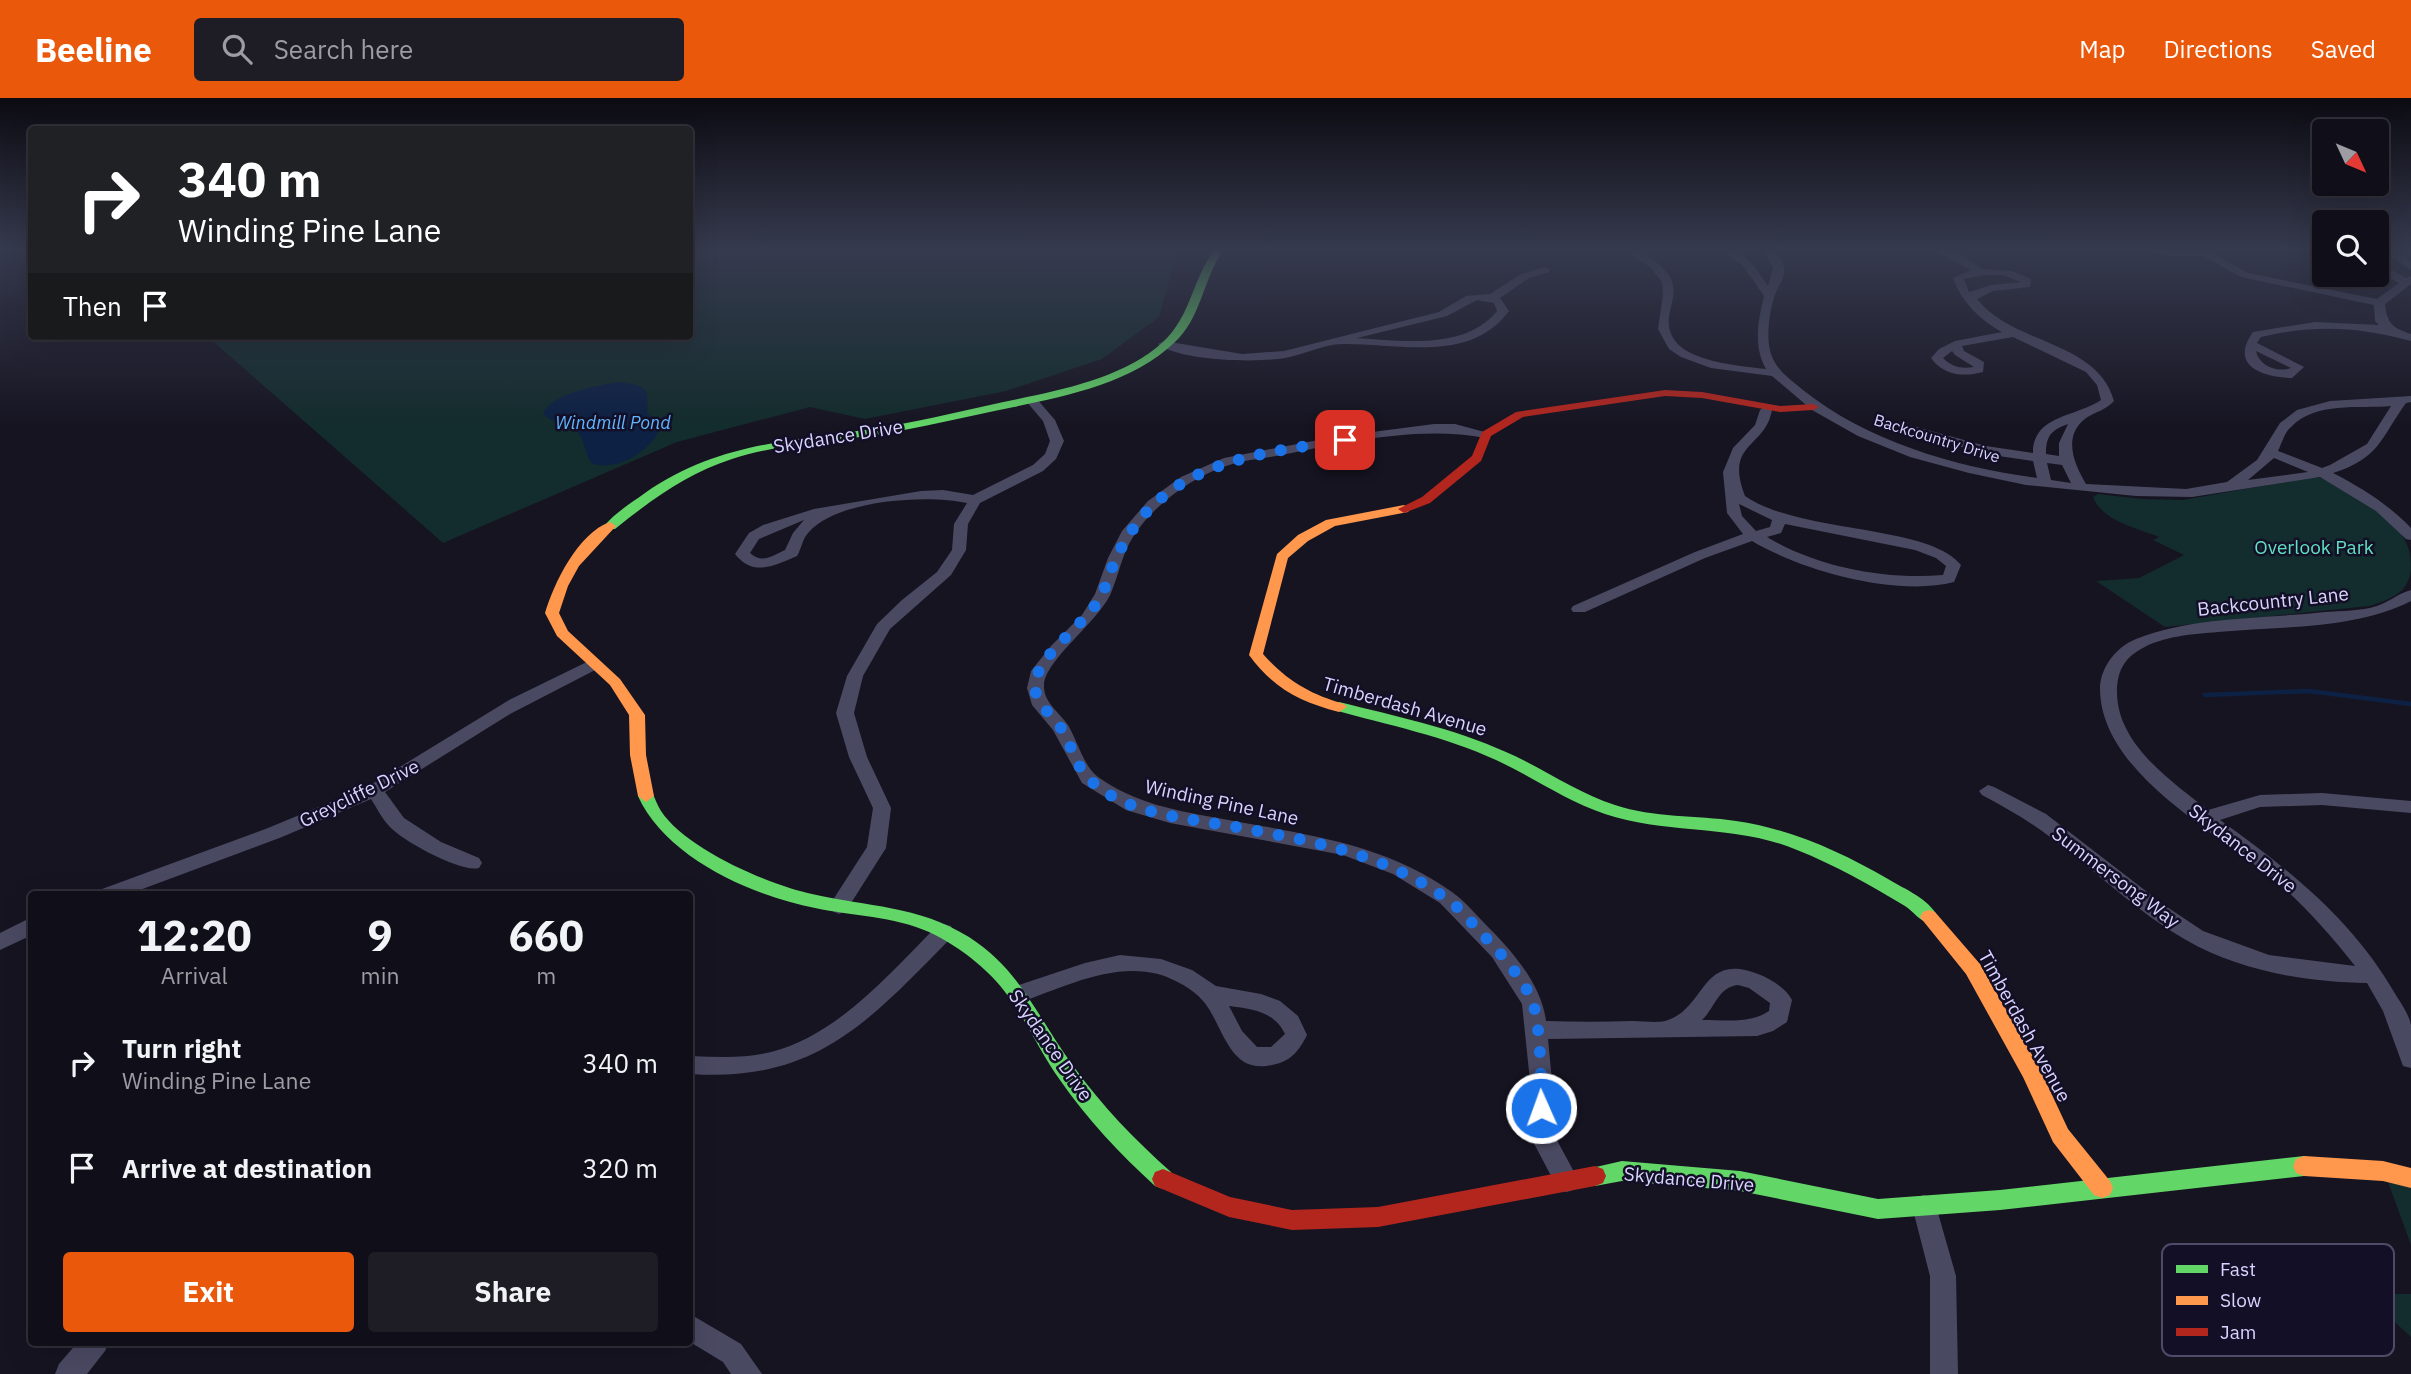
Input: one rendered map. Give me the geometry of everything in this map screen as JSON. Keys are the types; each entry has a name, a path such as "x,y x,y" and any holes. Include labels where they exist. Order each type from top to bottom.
{"street":[{"name":"Skydance Drive","path":"1195,309 1174,338 1137,363 1083,389 884,430 789,442 708,463 646,497 591,542 560,582 552,613 562,633 615,682 637,715 638,755 648,804 674,834 709,862 807,900 918,920 971,946 1018,994 1066,1072 1124,1145 1167,1182 1229,1207 1292,1220 1378,1217 1622,1171 1740,1181 1878,1209 2102,1188 2291,1165 2384,1171 2411,1178"},
{"path":"1164,344 1203,354 1265,359 1315,350 1358,334 1443,314 1451,309"},
{"path":"1345,341 1407,345 1475,336 1499,320 1502,309"},
{"path":"1667,309 1665,336 1672,344 1700,360 1726,368 1775,373"},
{"name":"Backcountry Drive","path":"1767,309 1761,337 1775,373 1813,407 1861,432 1907,450 2002,476 2081,487 2189,493 2230,485 2265,484 2349,462 2377,442 2406,399"},
{"path":"1975,309 2010,334 2082,365 2104,383 2109,401 2098,410 2046,427 2039,436 2038,458 2045,482"},
{"path":"2380,309 2381,321 2398,340 2411,347"},
{"path":"2250,344 2257,334 2286,328 2329,325 2390,330 2411,338"},
{"path":"1956,345 2010,334"},
{"path":"1486,434 1500,423 1520,414 1661,394 1697,395 1766,410 1795,411 1813,407"},
{"name":"Backcountry Drive","path":"2230,485 2259,467 2271,453 2287,422 2302,414 2326,406 2406,399"},
{"path":"839,906 876,848 882,808 858,757 845,713 855,676 883,627 907,603 943,575 959,550 961,524 975,500 1038,468 1051,456 1058,440 1049,420 1032,401"},
{"path":"1733,481 1731,505 1737,519 1755,534 1813,563 1894,579 1929,583 1950,579 1954,565 1948,557 1920,547 1820,530 1780,518 1740,498 1730,472 1741,443 1758,433 1765,420 1766,410"},
{"path":"2081,416 2068,430 2065,461 2081,487"},
{"path":"1898,426 1984,450 2065,461"},
{"name":"Winding Pine Lane","path":"1486,434 1455,428 1434,428 1287,449 1224,462 1186,480 1153,505 1127,534 1115,558 1103,594 1088,618 1037,674 1035,688 1041,705 1060,727 1088,779 1133,805 1346,849 1401,869 1447,898 1499,951 1533,1002 1541,1134 1567,1181"},
{"name":"Timberdash Avenue","path":"1486,434 1477,458 1427,499 1401,510 1331,523 1303,538 1282,557 1256,655 1278,681 1302,698 1435,732 1501,756 1559,788 1612,811 1687,819 1763,832 1838,858 1921,907 1973,969 2032,1073 2060,1135 2102,1188"},
{"path":"2271,453 2319,471 2355,489 2396,519 2411,536"},
{"path":"828,511 810,521 794,540 792,553 779,560 752,564 742,554 754,537 785,520 828,511 929,495 975,500"},
{"path":"1579,609 1616,595 1692,556 1755,534 1776,530 1780,518"},
{"name":"Backcountry Lane","path":"2137,644 2171,633 2381,610 2411,595"},
{"name":"Skydance Drive","path":"2137,644 2111,669 2105,693 2114,727 2147,769 2289,881 2355,951 2386,997 2411,1059"},
{"name":"Greycliffe Drive","path":"117,891 272,835 374,790 442,752 489,719 543,688 595,663"},
{"path":"374,790 397,822 434,847 472,863"},
{"name":"Summersong Way","path":"1988,791 2038,818 2176,924 2227,948 2276,965 2330,975 2372,975"},
{"path":"2207,817 2260,801 2322,799 2411,807"},
{"path":"0,942 28,927"},
{"path":"693,1065 727,1070 819,1045 855,1020 944,932"},
{"path":"1018,994 1116,964 1152,964 1180,974 1210,993"},
{"path":"1536,1030 1669,1030"},
{"path":"1924,1206 1943,1276 1944,1374"},
{"path":"693,1329 732,1353 748,1374"},
{"path":"69,1374 93,1346"}],"green space":[{"path":"693,309 1161,309 1159,317 1102,359 1006,391 865,419 810,407 677,442 443,543 212,340 693,340"},
{"name":"Overlook Park","path":"2313,477 2322,478 2366,502 2402,535 2409,549 2411,565 2408,582 2399,593 2369,606 2165,627 2096,581 2139,578 2184,555 2153,540 2159,537 2122,523 2105,513 2093,497 2098,494 2183,500"},
{"path":"2384,1171 2411,1178 2411,1245"},
{"path":"2394,1294 2411,1294 2411,1337 2394,1321"}],"water":[{"name":"Windmill Pond","path":"617,382 643,388 647,397 647,413 658,422 659,431 647,447 631,458 612,465 593,464 578,432 566,424 549,419 543,413 566,395"}],"waterway":[{"path":"2205,695 2309,691 2411,704"}],"traffic: fast":[{"path":"610,526 669,483 708,463 729,456 773,446 936,420 1060,393 1102,380 1141,363 1159,351 1182,328 1192,309"},
{"path":"1339,707 1421,728 1482,748 1611,810 1644,817 1753,830 1798,843 1881,883 1921,907 1929,917"},
{"path":"646,796 654,814 670,831 691,848 742,876 768,888 811,901 908,917 949,934 976,952 1000,972 1020,997 1060,1065 1089,1102 1124,1142 1163,1179"},
{"path":"1595,1176 1622,1171 1740,1181 1878,1209 2000,1200 2304,1166"}],"traffic: slow":[{"path":"1339,707 1292,690 1256,655 1282,557 1303,538 1331,523 1404,509"},
{"path":"610,526 573,564 561,586 552,613 562,633 615,682 637,715 638,755 646,796"},
{"path":"1929,917 1973,969 2032,1073 2060,1135 2102,1188"},
{"path":"2304,1166 2383,1171 2411,1178"}],"traffic: jam":[{"path":"1404,509 1426,500 1477,458 1486,434 1520,414 1665,393 1702,395 1780,409 1813,407"},
{"path":"1163,1179 1229,1207 1292,1220 1378,1217 1595,1176"}],"route":[{"path":"1345,440 1276,450 1224,462 1186,480 1153,505 1127,534 1115,558 1103,594 1088,618 1037,674 1035,688 1041,705 1060,727 1088,779 1133,805 1170,816 1346,849 1401,869 1447,898 1499,951 1533,1002 1541,1108"}]}
